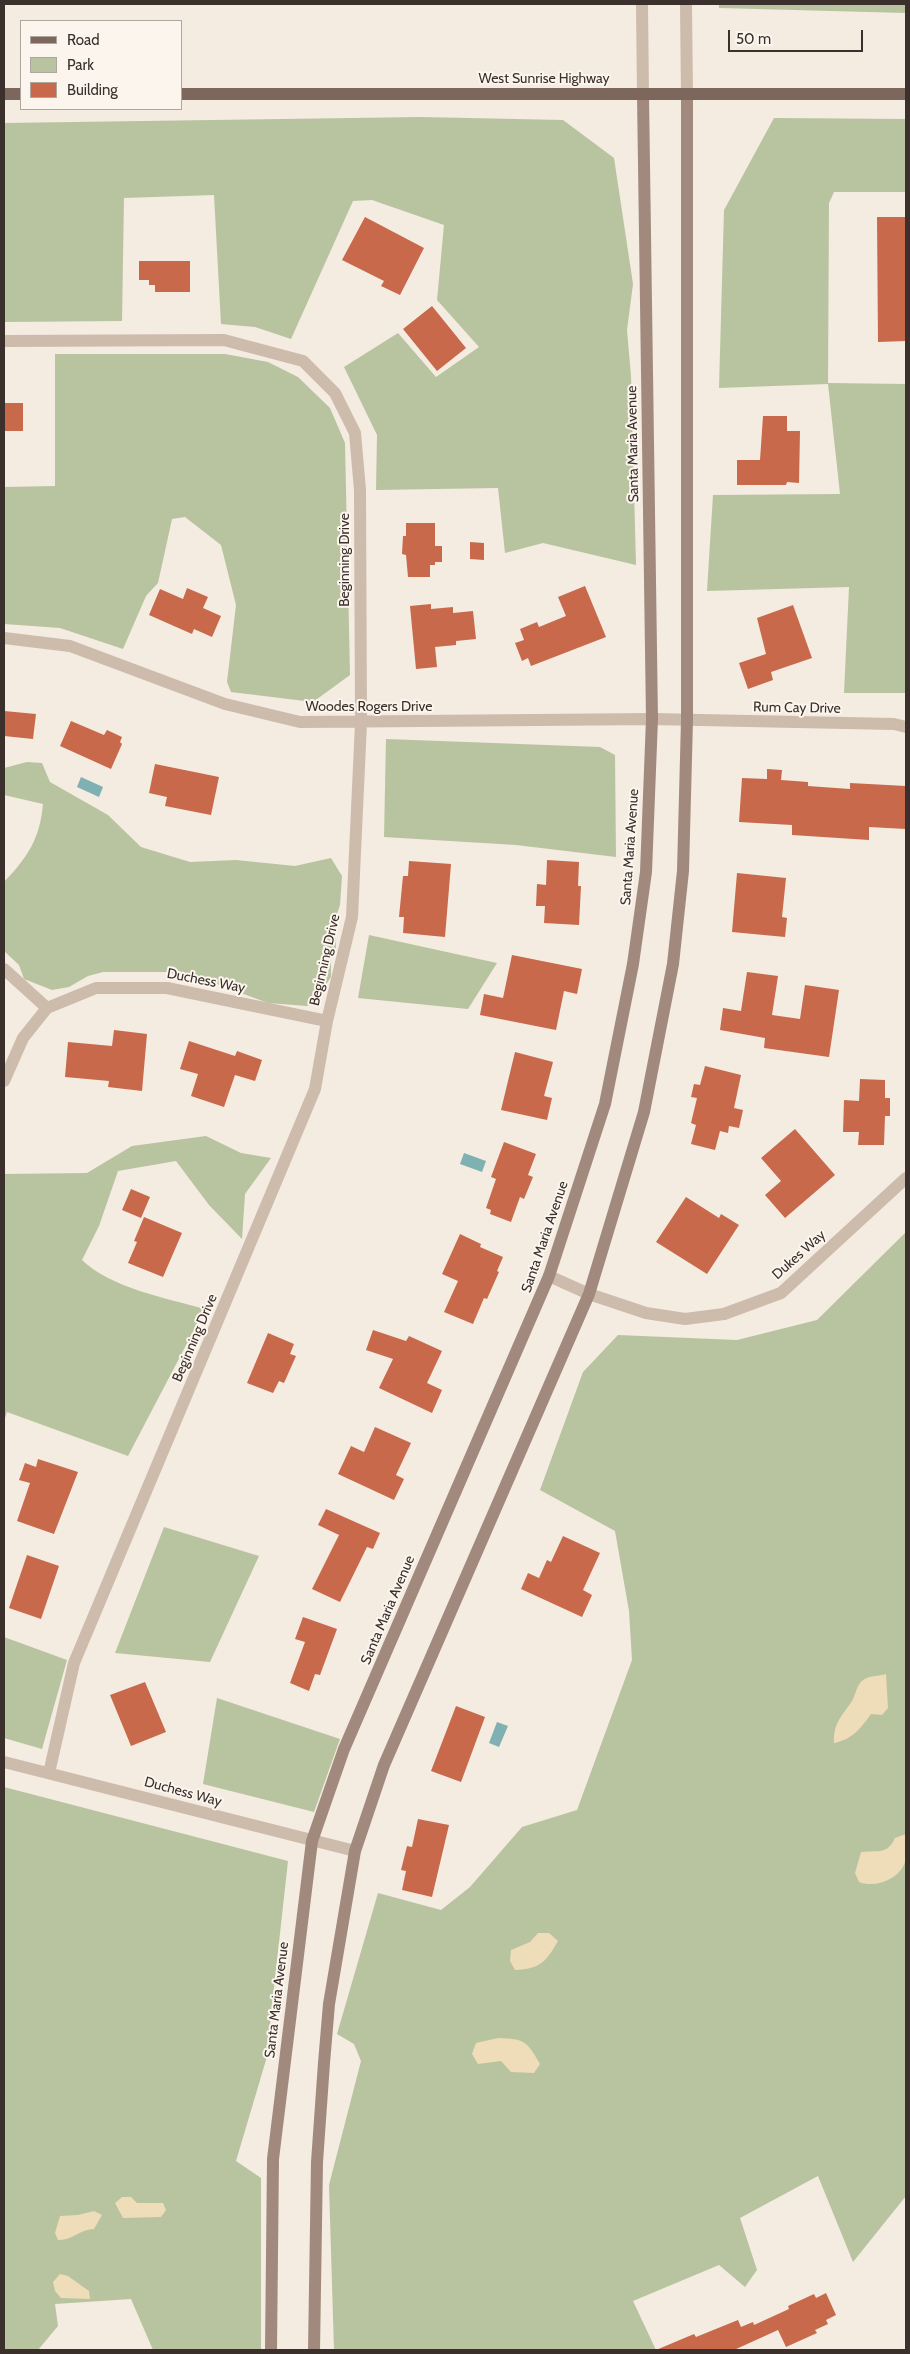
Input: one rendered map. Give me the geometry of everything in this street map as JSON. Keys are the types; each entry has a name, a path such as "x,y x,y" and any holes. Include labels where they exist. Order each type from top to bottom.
{"main road":[{"path":"4,94 20,94"},
{"name":"West Sunrise Highway","path":"182,94 906,94"}],"street":[{"path":"642,4 643,94"},
{"path":"314,2350 317,2162 329,2004 355,1851 384,1765 589,1294 644,1112 673,964 683,871 687,720 688,94 686,4"},
{"name":"Santa Maria Avenue","path":"271,2350 274,2159 312,1841 344,1749 549,1276 605,1104 633,964 646,872 652,719 643,94"},
{"name":"Beginning Drive","path":"4,341 224,340 303,361 335,393 355,433 360,490 361,723 352,916 327,1022 315,1089 74,1663 49,1773"},
{"name":"Woodes Rogers Drive","path":"4,638 70,646 225,704 300,722 687,720"},
{"name":"Rum Cay Drive","path":"687,720 894,724 906,727"},
{"path":"4,969 47,1008"},
{"name":"Duchess Way","path":"4,1081 23,1038 47,1008 96,988 168,988 327,1022"},
{"name":"Dukes Way","path":"549,1276 589,1294 646,1313 685,1319 724,1314 780,1293 906,1178"},
{"name":"Duchess Way","path":"4,1762 355,1851"}],"green space":[{"path":"719,4 906,4 906,13 719,8"},
{"path":"421,117 563,120 614,158 633,284 627,330 631,376 636,565 543,543 505,553 498,488 376,490 377,435 344,367 398,333 436,377 479,347 437,300 444,225 372,200 353,201 291,339 255,327 221,324 214,195 124,198 122,321 4,322 4,123"},
{"path":"774,118 906,119 906,192 834,192 829,203 828,383 906,384 906,693 844,693 849,587 707,591 713,495 840,494 828,384 719,388 724,210"},
{"path":"55,354 225,354 268,362 298,377 330,408 345,443 350,675 313,702 231,692 227,682 236,605 221,545 185,517 172,519 158,583 146,596 123,649 60,628 4,624 4,487 55,486"},
{"path":"386,739 600,747 615,755 616,857 516,845 384,837"},
{"path":"27,762 42,763 50,782 108,815 141,847 190,862 236,860 295,866 331,858 342,876 340,905 335,920 336,949 331,955 331,977 314,1003 307,1006 268,1003 211,982 166,972 103,972 88,976 69,987 52,990 24,979 19,965 4,951 4,882 26,856 31,847 39,828 43,804 4,795 4,768"},
{"path":"369,935 497,963 468,1009 358,998"},
{"path":"206,1136 241,1153 271,1158 245,1194 242,1239 209,1205 176,1161 118,1171 99,1226 82,1260 94,1270 123,1285 205,1309 128,1456 7,1412 4,1421 4,1174 87,1173 132,1146"},
{"path":"906,1232 906,2196 853,2262 818,2176 740,2218 757,2270 745,2287 719,2265 633,2301 656,2350 334,2350 329,2185 361,2061 354,2044 337,2034 378,1893 441,1910 470,1887 522,1827 577,1810 632,1660 629,1611 615,1531 540,1490 583,1372 618,1335 737,1340 817,1320"},
{"path":"164,1527 259,1556 210,1662 115,1653"},
{"path":"4,1637 67,1660 42,1749 4,1738"},
{"path":"217,1698 340,1739 314,1812 203,1784"},
{"path":"4,1787 288,1861 266,2060 236,2161 261,2178 261,2350 153,2350 131,2299 55,2304 58,2326 38,2350 4,2350"}],"sand":[{"path":"886,1674 888,1708 882,1715 871,1714 856,1733 834,1743 836,1726 852,1701 857,1687 863,1680"},
{"path":"906,1834 907,1855 900,1871 881,1883 866,1884 859,1882 855,1873 861,1852 882,1851 889,1847 895,1838"},
{"path":"538,1933 549,1933 558,1941 550,1954 541,1963 531,1968 515,1970 510,1961 511,1950 530,1942"},
{"path":"498,2038 514,2039 528,2046 540,2064 534,2073 511,2072 501,2061 478,2064 472,2054 476,2043"},
{"path":"122,2197 131,2197 137,2203 163,2203 166,2210 161,2217 123,2218 115,2203"},
{"path":"94,2211 102,2215 94,2229 84,2231 68,2239 58,2240 55,2233 60,2216 78,2215"},
{"path":"60,2274 68,2276 89,2291 90,2299 61,2298 55,2291 53,2282"}],"water":[{"path":"81,777 103,787 99,797 77,787"},
{"path":"464,1153 486,1161 482,1172 460,1164"},
{"path":"497,1722 508,1726 499,1747 489,1743"}],"building":[{"path":"365,217 424,248 400,295 381,286 384,281 342,260"},
{"path":"877,217 906,217 906,341 878,342"},
{"path":"139,261 190,261 190,292 155,292 155,285 149,285 149,280 139,280"},
{"path":"432,306 466,348 437,371 403,329"},
{"path":"4,403 23,403 23,431 4,431"},
{"path":"763,416 787,416 787,431 800,431 799,483 787,482 786,485 737,485 737,460 760,460"},
{"path":"406,523 435,523 435,546 442,546 442,562 435,562 435,565 430,565 430,577 408,577 406,555 402,554 403,536 406,536"},
{"path":"470,542 484,543 484,560 470,559"},
{"path":"585,586 606,637 531,666 528,658 522,661 515,643 524,640 520,629 537,622 539,627 566,616 558,597"},
{"path":"187,588 208,597 203,608 221,616 212,637 194,629 192,634 149,615 160,589 183,599"},
{"path":"431,604 431,609 453,607 453,613 473,611 476,639 456,641 456,645 435,647 437,667 416,669 410,606"},
{"path":"793,605 812,658 771,672 773,680 748,689 739,663 766,654 757,618"},
{"path":"4,711 36,714 33,739 4,736"},
{"path":"71,721 104,735 107,730 122,737 120,742 122,744 111,769 60,746"},
{"path":"155,764 219,777 211,815 165,806 167,797 149,793"},
{"path":"767,769 782,770 781,780 808,782 808,786 850,789 850,783 906,786 906,829 869,827 869,840 792,835 792,825 739,822 742,778 767,779"},
{"path":"547,860 579,862 578,886 581,886 579,925 544,923 545,906 536,906 537,884 546,885"},
{"path":"409,861 451,864 445,937 403,933 404,917 399,917 403,876 408,876"},
{"path":"737,873 786,878 782,917 787,918 785,937 732,932"},
{"path":"512,955 582,969 577,994 564,991 556,1030 480,1015 484,994 503,998"},
{"path":"747,972 778,976 772,1015 800,1019 805,985 839,990 829,1057 764,1048 765,1038 720,1030 723,1008 741,1011"},
{"path":"114,1030 147,1034 142,1091 108,1087 109,1081 65,1077 68,1042 112,1046"},
{"path":"189,1041 235,1056 237,1051 262,1060 255,1081 235,1075 224,1107 191,1096 198,1074 180,1069"},
{"path":"515,1052 553,1062 544,1096 552,1098 547,1120 501,1110"},
{"path":"705,1066 741,1075 734,1108 743,1110 739,1128 729,1126 728,1133 720,1131 715,1150 691,1144 696,1125 691,1123 697,1098 691,1097 694,1084 700,1085"},
{"path":"860,1079 885,1080 885,1098 890,1098 890,1116 885,1116 884,1145 858,1145 859,1132 843,1132 844,1100 859,1101"},
{"path":"795,1129 835,1175 785,1218 765,1195 781,1181 761,1158"},
{"path":"504,1142 536,1154 528,1175 533,1177 524,1199 520,1197 511,1222 490,1214 491,1210 486,1208 496,1179 491,1177"},
{"path":"131,1189 150,1197 141,1218 122,1210"},
{"path":"686,1197 719,1218 721,1214 739,1225 707,1274 656,1242"},
{"path":"144,1217 182,1233 163,1277 128,1263 137,1242 134,1241"},
{"path":"460,1234 481,1244 480,1247 503,1257 497,1271 499,1272 487,1299 484,1298 473,1324 444,1312 458,1281 442,1274"},
{"path":"373,1330 406,1341 409,1336 442,1351 427,1383 442,1390 432,1413 379,1388 393,1359 366,1350"},
{"path":"268,1333 294,1344 290,1354 296,1356 284,1383 279,1381 273,1393 247,1383"},
{"path":"375,1427 411,1443 396,1475 404,1479 394,1500 338,1474 351,1446 364,1452"},
{"path":"38,1459 78,1472 54,1534 17,1521 30,1483 19,1480 25,1463 36,1467"},
{"path":"326,1509 380,1533 373,1549 367,1547 340,1602 312,1589 339,1535 318,1525"},
{"path":"563,1536 600,1553 583,1590 592,1595 582,1617 521,1589 528,1573 539,1578 547,1560 551,1562"},
{"path":"27,1555 59,1566 41,1619 9,1608"},
{"path":"303,1617 337,1629 320,1675 315,1674 309,1691 290,1683 305,1642 295,1639"},
{"path":"145,1682 166,1732 131,1746 110,1695"},
{"path":"456,1706 485,1717 461,1782 431,1771"},
{"path":"418,1819 449,1825 432,1897 402,1890 406,1871 401,1870 407,1846 412,1847"},
{"path":"826,2293 836,2315 826,2320 828,2324 815,2330 817,2333 786,2347 778,2330 734,2350 656,2350 694,2334 696,2337 738,2320 741,2327 753,2322 754,2325 789,2309 788,2306 814,2294 816,2298"}]}
